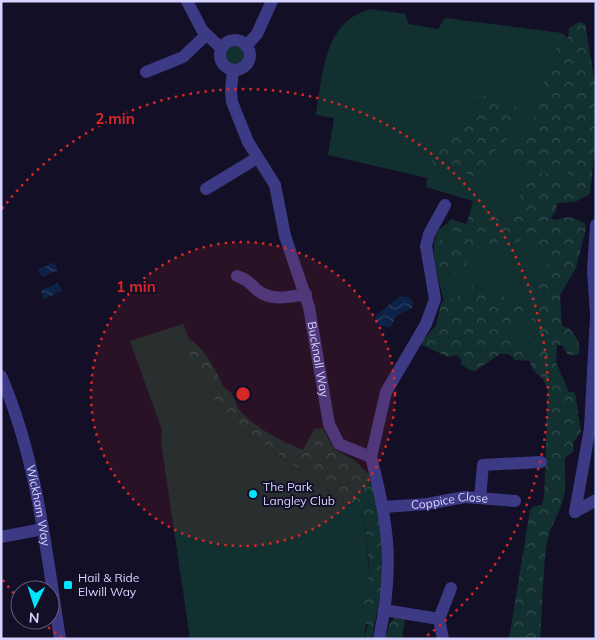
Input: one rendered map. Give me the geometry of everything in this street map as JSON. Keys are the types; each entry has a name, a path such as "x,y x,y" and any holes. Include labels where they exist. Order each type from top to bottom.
{"street":[{"path":"187,1 206,35 221,48"},
{"path":"246,46 257,34 272,1"},
{"path":"146,72 183,57 206,35"},
{"path":"232,40 241,42 250,52 248,62 240,69 233,70 222,63 220,58 221,48 232,40"},
{"name":"Bucknall Way","path":"233,70 232,102 248,142 275,185 285,236 306,294 326,412 332,434 344,447 371,457"},
{"path":"206,189 257,158"},
{"path":"379,639 389,567 384,508 371,457 386,392 420,336 434,307 435,299 426,246 429,234 445,205"},
{"path":"596,226 595,364 590,428 575,512 596,500"},
{"path":"237,276 247,280 260,292 272,297 306,294"},
{"name":"Wickham Way","path":"1,376 29,459 43,529 60,639"},
{"path":"480,498 480,469 483,464 541,462"},
{"name":"Coppice Close","path":"384,508 427,504 465,497 515,501"},
{"path":"1,537 43,529"},
{"path":"443,639 439,619 452,588"},
{"path":"384,610 439,619"}],"green space":[{"path":"371,9 405,14 409,24 438,29 445,18 562,33 574,43 574,176 564,185 539,192 551,246 546,356 533,360 445,305 435,260 434,242 439,230 447,224 470,229 470,213 473,201 426,187 427,178 328,155 334,118 316,115 328,51 334,37 343,25 355,15"},
{"path":"579,22 585,23 596,90 596,137 590,194 575,202 557,203 556,211 551,218 555,220 567,217 573,218 585,223 586,228 576,268 560,295 562,326 569,328 576,337 580,347 578,355 568,355 562,345 557,345 556,362 569,392 575,392 581,432 573,443 574,451 565,458 564,495 548,537 544,567 540,639 509,639 530,510 534,506 542,505 544,497 548,389 543,379 532,369 530,361 515,360 509,354 500,354 475,371 469,370 461,364 461,359 457,355 448,357 420,344 436,325 441,304 445,299 456,298 477,285 487,287 489,297 501,294 506,299 518,302 522,306 526,311 522,323 515,327 512,335 535,353 538,349 534,341 531,322 541,273 547,263 547,252 530,240 523,239 511,245 498,242 482,246 470,254 464,272 450,275 444,280 439,280 434,241 441,238 446,248 453,248 458,237 455,232 448,229 447,224 451,219 466,224 470,213 484,209 491,210 501,220 507,216 513,200 524,193 525,175 532,171 547,174 556,183 562,183 568,177 568,170 560,165 532,166 515,160 511,153 535,115 536,107 544,100 544,72 550,65 557,48 568,38 569,28"},
{"path":"235,46 242,49 245,56 242,63 235,66 228,63 225,56 228,49"},
{"path":"483,95 497,98 509,107 516,107 520,111 519,118 507,126 505,145 492,152 492,164 488,177 478,181 466,173 452,177 449,170 436,170 431,164 432,152 438,147 446,133 460,125 464,114 475,109 476,97"},
{"name":"The Park Langley Club","path":"183,324 216,403 235,424 364,516 371,589 364,639 190,639 161,442 162,430 130,341"},
{"path":"190,340 199,347 214,367 223,386 232,394 240,411 254,423 278,438 303,450 314,429 323,428 334,449 354,460 371,476 381,533 382,585 372,639 364,639 368,625 363,621 360,596 363,595 370,572 364,516 230,420 216,403 207,382 197,374 191,364 187,343"},
{"path":"395,617 405,620 402,639 385,639 390,623"}],"water":[{"path":"54,262 58,270 42,277 38,270"},
{"path":"58,283 62,291 44,299 41,291"},
{"path":"400,296 408,297 413,302 412,308 396,316 391,327 381,326 375,321 376,315"}],"place":[{"name":"The Park Langley Club","path":"253,494"},
{"name":"Hail & Ride Elwill Way","path":"68,585"}]}
